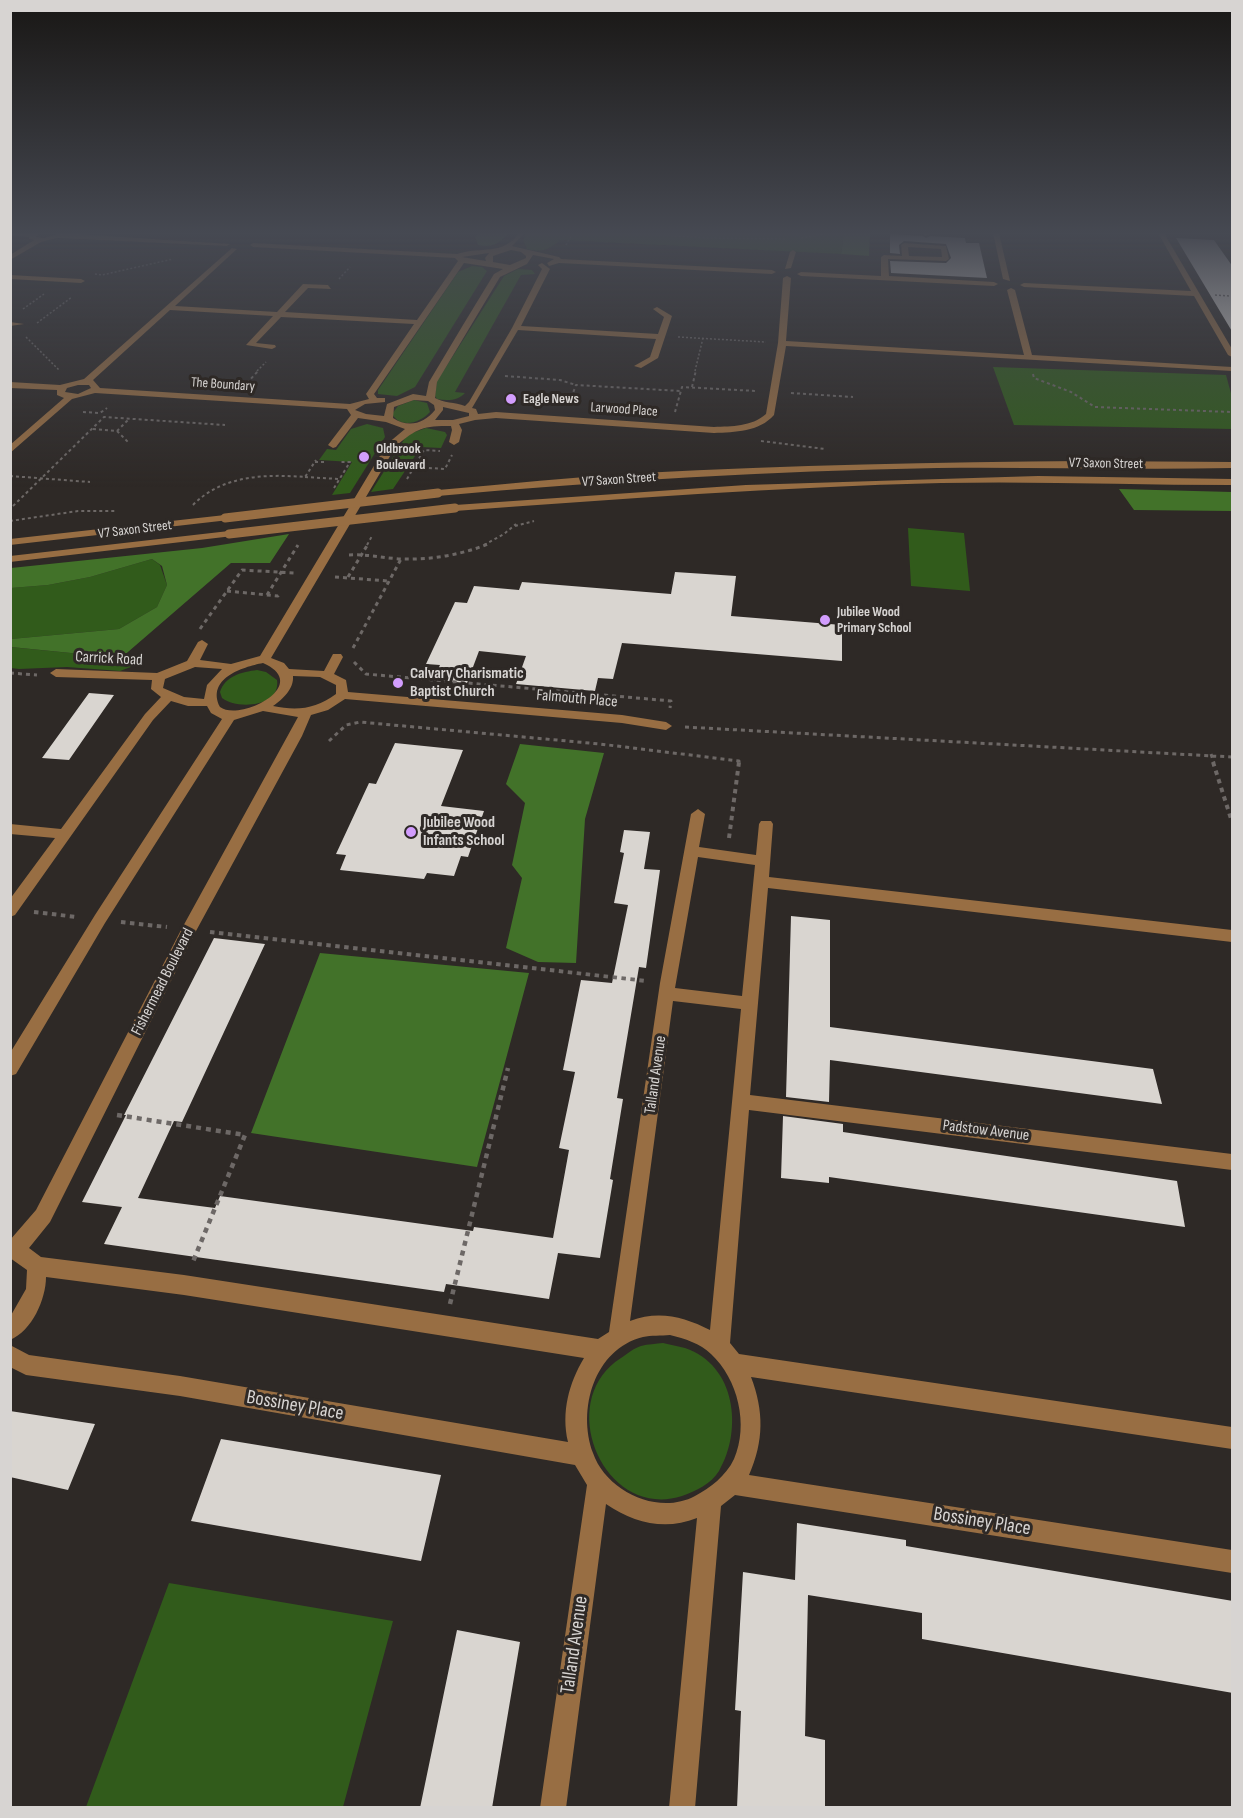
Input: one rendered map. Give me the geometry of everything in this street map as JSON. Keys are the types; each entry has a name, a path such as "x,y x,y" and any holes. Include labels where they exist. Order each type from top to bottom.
{"street":[{"path":"86,382 158,318"},
{"path":"271,351 250,345 275,318"},
{"path":"335,318 418,322"},
{"path":"374,400 370,394 421,318"},
{"path":"392,444 390,406 413,397 433,382 472,318"},
{"path":"467,408 472,404 521,318"},
{"path":"638,366 654,358 667,318"},
{"path":"774,392 784,318"},
{"path":"1018,318 1028,356"},
{"path":"1211,318 1233,355"},
{"path":"10,324 20,324"},
{"path":"516,328 661,337"},
{"path":"782,343 1233,369"},
{"path":"10,385 62,388 72,383 86,382 94,384 94,390"},
{"path":"264,659 392,444 413,427 426,423 439,411 434,401 433,382"},
{"path":"62,388 60,393 70,396"},
{"name":"The Boundary","path":"70,396 94,390 353,410"},
{"name":"Larwood Place","path":"426,423 454,423 474,417 496,415 714,430 736,429 765,421 770,415 774,392"},
{"path":"10,450 70,396"},
{"path":"413,397 467,408 473,411 474,417"},
{"path":"333,445 353,410 374,400 398,401"},
{"path":"353,410 376,419 413,427"},
{"path":"454,423 457,430 454,442"},
{"name":"V7 Saxon Street","path":"10,542 438,493 640,476 830,467 1051,463 1233,465"},
{"name":"V7 Saxon Street","path":"10,559 455,508 647,493 833,483 1058,478 1233,482"},
{"path":"192,663 202,644"},
{"path":"328,674 338,657"},
{"path":"264,659 279,664 286,673 287,683 280,696 265,708 229,718 216,711 209,702 209,691 218,678 232,668 244,662 264,659"},
{"path":"209,702 195,704 168,697 157,688 159,677 172,669 192,663 220,663 232,668"},
{"path":"265,708 306,712 328,707 342,695 342,683 328,674 305,671 286,673"},
{"name":"Carrick Road","path":"57,673 159,677"},
{"name":"Falmouth Place","path":"342,695 622,719 666,726"},
{"path":"11,911 149,717 168,697"},
{"name":"Fishermead Boulevard","path":"13,1249 43,1216 189,930 296,736 306,712"},
{"path":"10,1069 100,919 229,718"},
{"name":"Talland Avenue","path":"618,1337 668,988 698,814"},
{"path":"719,1347 766,824"},
{"path":"10,829 64,834"},
{"path":"693,851 763,861"},
{"path":"761,882 1233,936"},
{"path":"668,988 751,1004"},
{"name":"Padstow Avenue","path":"740,1101 1233,1162"},
{"path":"13,1249 37,1266 184,1285 601,1350"},
{"path":"10,1330 17,1325 36,1291 37,1266"},
{"path":"670,1325 695,1332 719,1347 734,1364 747,1391 752,1423 747,1455 731,1483 710,1501 682,1513 651,1514 622,1503 598,1483 582,1455 575,1427 576,1398 585,1373 601,1350 618,1337 643,1327 670,1325"},
{"name":"Bossiney Place","path":"10,1355 26,1365 180,1386 582,1455"},
{"path":"734,1364 1233,1438"},
{"name":"Talland Avenue","path":"553,1808 598,1483"},
{"name":"Bossiney Place","path":"731,1483 1233,1562"},
{"path":"682,1808 710,1501"}],"path":[{"path":"35,325 45,318"},
{"path":"23,334 72,383"},
{"path":"661,337 782,343"},
{"path":"692,387 703,338"},
{"path":"232,400 271,351"},
{"path":"1028,356 1034,378 1071,392 1095,407 1233,412"},
{"path":"489,374 560,380 576,385 681,391"},
{"path":"562,420 576,385"},
{"path":"671,427 682,387 853,397"},
{"path":"100,413 104,417 225,425"},
{"path":"13,506 104,417"},
{"path":"117,431 130,419"},
{"path":"93,429 117,431 128,442"},
{"path":"755,441 834,450"},
{"path":"305,477 327,444 333,445"},
{"path":"403,486 424,450 454,452 446,469 415,467"},
{"path":"315,462 327,462"},
{"path":"330,494 350,462 339,462"},
{"path":"10,476 90,482"},
{"path":"188,511 195,501 207,493 234,481 257,476 339,479"},
{"path":"345,562 350,554 401,559 470,552 501,537 520,519"},
{"path":"267,595 299,543"},
{"path":"348,577 360,555"},
{"path":"401,559 349,657 366,674 671,701 660,752"},
{"path":"340,569 335,577 388,581"},
{"path":"199,630 242,570 312,575"},
{"path":"288,581 293,573"},
{"path":"227,591 278,596 283,588"},
{"path":"10,673 40,675 57,673"},
{"path":"329,741 350,722 360,722 739,761 726,856"},
{"path":"666,726 1233,757"},
{"path":"1211,754 1233,822"},
{"path":"11,911 100,919 668,988"},
{"path":"445,1326 508,1068"},
{"path":"96,1112 245,1135 184,1285"}],"green space":[{"path":"427,318 458,318 415,387 397,396 378,394 378,390"},
{"path":"477,318 497,318 455,392 465,393 452,400 437,399 435,396 437,381"},
{"path":"993,367 1226,375 1232,397 1232,429 1014,425"},
{"path":"414,400 427,403 430,412 411,423 400,422 396,419 392,414 398,406"},
{"path":"367,424 383,428 385,437 350,493 332,495 352,462 319,460 327,449 336,450 351,429"},
{"path":"426,428 445,432 447,435 441,448 421,447 393,489 371,492 405,438"},
{"path":"1119,489 1232,492 1232,511 1134,510"},
{"path":"908,528 964,533 970,591 911,586"},
{"path":"289,534 270,563 231,563 121,658 11,647 11,639 119,629 157,607 167,585 162,566 152,559 90,577 48,585 11,588 11,568 202,548"},
{"path":"152,559 160,565 167,585 157,607 119,629 11,639 11,588 48,585 90,577"},
{"path":"10,647 121,658 136,665 120,671 67,667 11,668"},
{"path":"257,670 266,672 277,680 272,696 257,704 247,705 229,702 222,698 220,692 226,682 240,674"},
{"path":"520,744 604,753 585,819 576,963 538,962 506,948 522,878 512,865 525,803 506,784"},
{"path":"320,953 529,973 477,1167 251,1133"},
{"path":"663,1343 685,1348 702,1356 715,1369 730,1400 731,1437 727,1455 712,1480 682,1496 654,1499 630,1491 610,1475 597,1452 590,1427 591,1401 601,1377 621,1358 638,1347"},
{"path":"169,1583 393,1621 343,1807 86,1807"}],"building":[{"path":"1224,318 1233,318 1233,333"},
{"path":"675,572 736,576 731,616 842,625 842,661 622,643 613,679 598,678 595,691 516,684 526,656 479,651 467,683 433,680 440,665 426,664 455,602 467,603 474,586 519,590 522,582 671,594"},
{"path":"89,693 114,695 69,760 42,758"},
{"name":"Jubilee Wood Infants School","path":"395,743 463,750 441,806 484,811 468,857 461,856 454,876 427,873 424,879 340,870 346,855 336,854 369,783 376,784"},
{"path":"624,830 650,832 644,869 660,870 646,968 639,967 617,1098 623,1099 610,1179 613,1180 600,1258 558,1253 549,1299 446,1284 444,1292 104,1244 122,1207 82,1202 214,938 265,944 182,1122 174,1121 138,1198 215,1208 220,1196 473,1231 474,1227 553,1238 569,1150 559,1148 575,1072 563,1070 581,980 612,983 628,905 614,903 624,853 620,852"},
{"path":"791,916 830,920 830,1027 1153,1069 1162,1104 830,1060 829,1102 786,1097"},
{"path":"783,1116 843,1124 843,1132 1177,1181 1185,1227 829,1177 829,1183 781,1178"},
{"path":"10,1411 95,1424 68,1490 10,1477"},
{"path":"221,1439 441,1475 421,1561 191,1521"},
{"path":"797,1523 906,1540 906,1546 1233,1601 1233,1693 922,1639 922,1613 808,1595 805,1736 825,1740 825,1808 737,1808 741,1711 735,1710 743,1572 795,1580"},
{"path":"457,1630 520,1642 492,1808 420,1808"}],"place":[{"name":"Eagle News","path":"511,399"},
{"name":"Oldbrook Boulevard","path":"364,457"},
{"name":"Jubilee Wood Primary School","path":"825,620"},
{"name":"Calvary Charismatic Baptist Church","path":"398,683"},
{"name":"Jubilee Wood Infants School","path":"411,832"}]}
